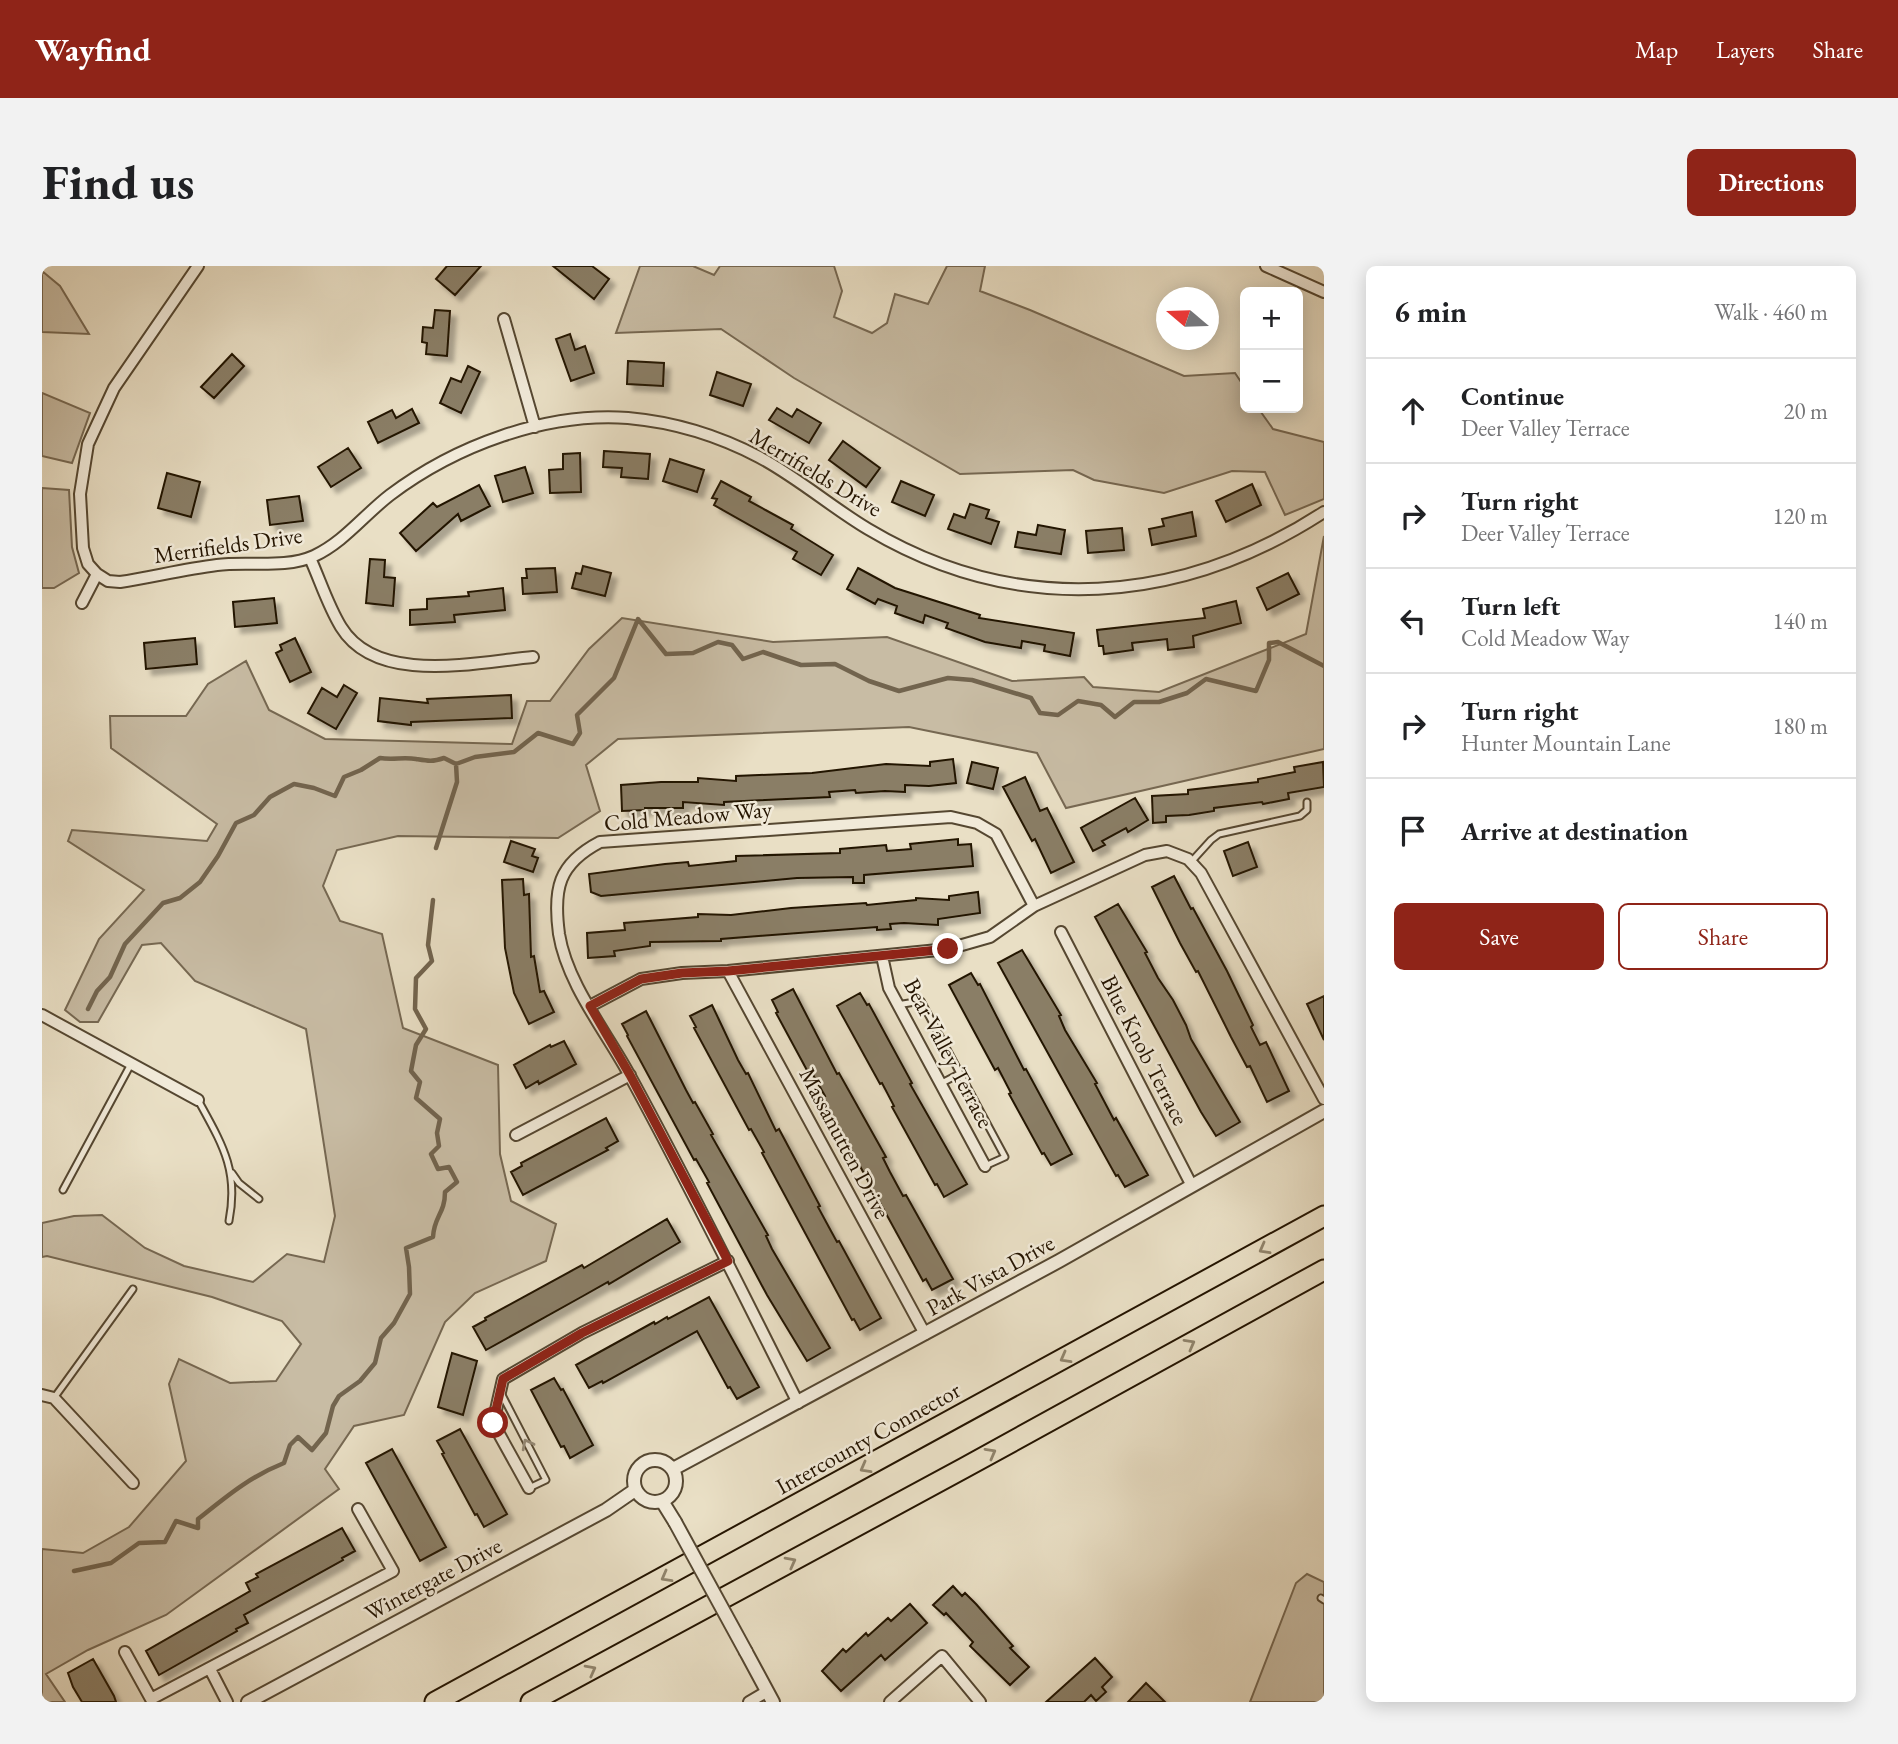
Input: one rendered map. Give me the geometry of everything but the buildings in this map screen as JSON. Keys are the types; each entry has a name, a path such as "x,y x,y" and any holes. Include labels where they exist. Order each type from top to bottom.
{"highway":[{"name":"Intercounty Connector","path":"435,1702 1324,1216"},
{"path":"531,1702 1324,1270"}],"street":[{"path":"82,603 97,574 88,564 83,548 79,494 88,444 114,388 198,266"},
{"path":"1266,266 1324,292"},
{"path":"504,319 535,427"},
{"name":"Merrifields Drive","path":"97,574 108,581 120,582 219,565 286,562 310,558 336,544 390,496 428,470 484,442 575,419 625,418 702,433 760,457 867,528 909,551 952,569 1013,584 1076,590 1144,585 1198,572 1257,550 1296,531 1324,512"},
{"path":"310,558 342,629 372,655 395,664 434,666 533,657"},
{"name":"Cold Meadow Way","path":"798,1403 728,1261 630,1075 569,969 559,935 557,891 566,869 579,853 600,842 951,817 977,823 996,834 1034,906"},
{"path":"590,1006 641,979 948,949 971,943 990,937 1034,906 1145,855 1167,851 1191,862 1201,873 1324,1099"},
{"name":"Blue Knob Terrace","path":"1061,932 1192,1186"},
{"name":"Bear Valley Terrace","path":"882,956 889,988 985,1166"},
{"name":"Massanutten Drive","path":"728,971 925,1334"},
{"path":"42,1015 198,1100"},
{"path":"516,1135 630,1075"},
{"name":"Park Vista Drive","path":"673,1469 925,1334 1324,1111"},
{"path":"529,1488 493,1423 503,1379 582,1333 728,1261"},
{"path":"42,1395 54,1398 132,1483"},
{"path":"647,1461 662,1461 673,1469 676,1479 673,1494 662,1501 653,1503 645,1500 635,1490 636,1470 647,1461"},
{"name":"Wintergate Drive","path":"248,1702 606,1510 635,1490"},
{"path":"662,1501 770,1697 750,1702"},
{"path":"125,1652 151,1699 393,1571 358,1509"},
{"path":"890,1702 942,1656 980,1702"},
{"path":"209,1669 227,1702"}],"lane":[{"path":"1191,862 1219,834 1300,816 1307,810 1307,802"},
{"path":"897,1004 921,1001 1004,1157 985,1166"},
{"path":"63,1190 131,1064"},
{"path":"940,1084 959,1074"},
{"path":"198,1100 224,1150 232,1173 239,1183 259,1199"},
{"path":"229,1221 232,1173"},
{"path":"54,1398 133,1289"},
{"path":"500,1391 546,1480 529,1488"}],"shaded area":[{"path":"640,266 693,266 714,275 720,266 834,266 842,291 834,317 872,333 887,323 895,294 928,304 947,266 985,266 980,291 1184,376 1235,373 1240,380 1240,413 1262,413 1273,429 1324,442 1324,499 1285,515 1265,472 1232,471 1164,493 1094,480 1073,470 960,474 794,378 721,329 616,333"},
{"path":"42,271 60,286 89,334 42,332"},
{"path":"42,393 90,413 72,463 42,456"},
{"path":"42,488 69,490 72,547 79,573 54,588 42,588"},
{"path":"1324,536 1324,749 1066,808 1037,753 909,727 618,739 586,765 600,811 558,838 398,836 337,850 323,886 340,921 382,934 403,1028 498,1065 500,1154 511,1201 556,1224 546,1261 475,1293 445,1322 404,1415 354,1426 325,1469 339,1489 166,1615 88,1650 46,1674 65,1702 42,1702 42,1549 83,1553 129,1527 186,1461 169,1384 179,1359 230,1383 276,1381 301,1344 282,1321 212,1297 47,1256 42,1257 42,1223 74,1216 102,1215 145,1248 184,1266 253,1282 287,1254 324,1262 335,1216 306,1029 195,981 161,943 142,945 98,1022 80,1022 65,1010 99,939 144,890 68,841 72,830 207,841 217,824 111,748 110,716 186,716 208,684 246,661 269,710 325,739 512,744 527,701 550,701 589,649 622,618 773,642 887,637 1012,681 1084,677 1093,687 1159,692 1306,634"},
{"path":"1307,1574 1324,1582 1324,1702 1250,1702 1296,1583"}],"waterway":[{"path":"436,848 457,782 456,764 475,757 514,752 538,733 573,744 580,733 577,715 614,678 638,619 666,654 693,653 718,642 732,645 743,659 763,652 801,665 835,664 869,681 899,691 948,678 972,680 1031,698 1040,713 1058,715 1078,701 1101,705 1115,717 1134,702 1159,702 1187,693 1206,679 1256,691 1269,660 1269,643 1278,642 1324,666"},
{"path":"88,1009 97,991 110,977 125,944 163,903 180,898 200,882 236,823 254,815 270,797 294,784 335,796 344,777 380,758 430,761 444,758 456,764"},
{"path":"74,1571 111,1563 139,1543 165,1542 176,1521 198,1528 198,1519 229,1495 260,1474 284,1463 290,1445 298,1437 312,1450 326,1433 333,1406 339,1396 360,1381 375,1363 381,1338 394,1323 410,1294 406,1248 433,1237 445,1192 457,1182 449,1167 438,1169 431,1154 439,1146 437,1133 440,1119 416,1098 420,1082 411,1071 416,1045 426,1029 415,1009 416,978 432,961 428,945 433,900"}],"route":[{"path":"493,1423 503,1379 582,1333 728,1261 630,1075 590,1006 641,979 948,949"}]}
